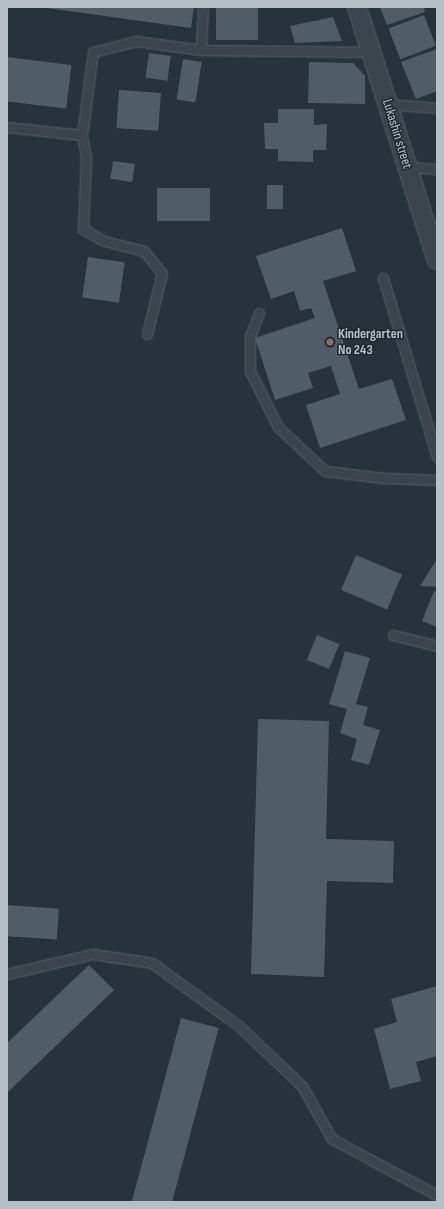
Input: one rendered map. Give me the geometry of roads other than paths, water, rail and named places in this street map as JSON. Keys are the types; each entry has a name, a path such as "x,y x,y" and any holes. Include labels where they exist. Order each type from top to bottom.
{"street":[{"name":"Lukashin street","path":"357,7 408,167 433,233 437,260"}],"lane":[{"path":"201,50 203,7"},
{"path":"147,334 162,273 144,251 104,241 83,229 86,158 82,135 93,52 136,41 201,50 372,52"},
{"path":"388,104 437,108"},
{"path":"7,127 82,135"},
{"path":"408,167 437,169"},
{"path":"383,278 437,457"},
{"path":"259,313 250,336 250,371 278,428 325,471 384,478 437,480"},
{"path":"393,635 437,646"},
{"path":"7,974 92,954 152,963 239,1026 302,1086 332,1139 437,1196"}],"place":[{"name":"Kindergarten No 243","path":"330,342"}]}
